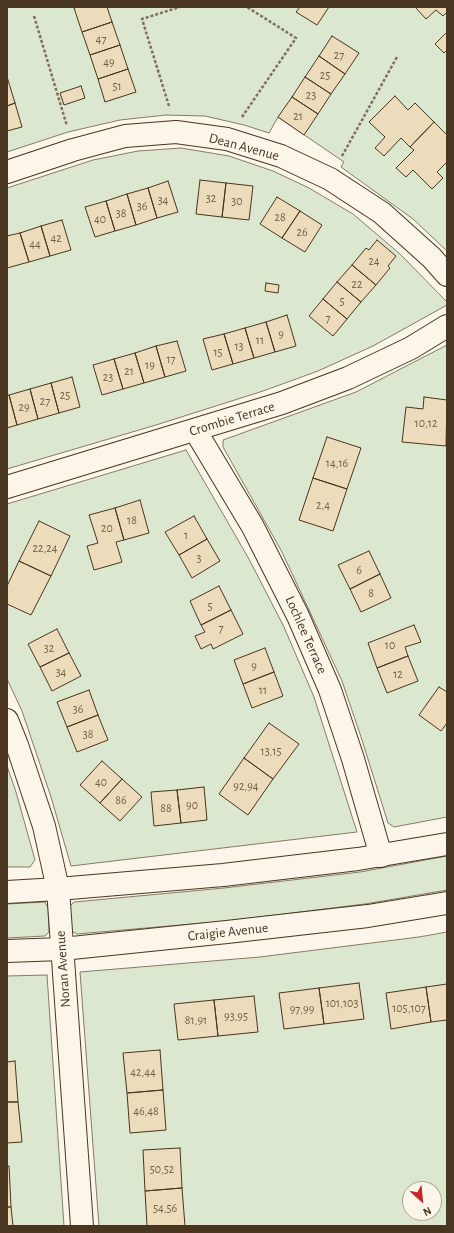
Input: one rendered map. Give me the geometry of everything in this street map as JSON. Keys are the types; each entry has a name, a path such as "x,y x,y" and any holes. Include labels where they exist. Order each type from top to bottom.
{"street":[{"name":"Dean Avenue","path":"7,172 73,150 125,136 176,132 227,139 281,156 330,179 382,213 432,258 447,275"},
{"name":"Crombie Terrace","path":"7,487 282,403 348,378 411,348 447,326"},
{"name":"Lochlee Terrace","path":"195,430 253,527 298,616 330,690 353,759 381,856"},
{"name":"Noran Avenue","path":"7,720 17,745 44,826 58,889 82,1226"},
{"path":"7,892 223,875 381,856 447,844"},
{"name":"Craigie Avenue","path":"7,951 62,949 227,932 368,916 447,903"}],"path":[{"path":"176,132 142,19 180,7"},
{"path":"227,139 296,38 247,7"},
{"path":"34,16 73,150"},
{"path":"330,179 397,57"}],"green space":[{"path":"7,7 447,7 447,251 413,219 341,167 344,162 278,117 269,133 244,125 205,116 166,115 120,120 68,132 7,152"},
{"path":"181,148 229,156 273,171 309,188 353,214 400,254 447,302 447,305 373,346 318,371 263,391 156,425 7,469 7,188 93,160 138,151"},
{"path":"447,345 447,817 394,827 388,823 342,681 282,552 223,447 223,440 356,392"},
{"path":"186,450 249,559 284,627 314,697 357,832 71,866 51,797 22,711 7,679 7,504"},
{"path":"7,766 16,792 35,860 30,867 7,867"},
{"path":"447,856 447,890 365,904 227,921 77,934 70,930 69,907 74,902 224,888 360,872"},
{"path":"45,902 48,908 49,932 45,936 7,938 7,904"},
{"path":"447,932 447,1226 99,1226 80,972 260,957 419,937"},
{"path":"47,975 64,1226 7,1226 7,976"}],"building":[{"path":"107,7 112,22 82,32 74,8"},
{"path":"300,7 329,7 317,25 296,12"},
{"path":"415,7 447,7 447,12 443,16 436,10 426,19"},
{"path":"112,22 120,45 90,55 82,32"},
{"path":"447,32 447,50 444,53 435,44"},
{"path":"332,36 359,53 345,74 319,56"},
{"path":"120,45 128,69 98,79 90,55"},
{"path":"319,56 345,74 331,94 305,77"},
{"path":"128,69 136,92 105,102 98,79"},
{"path":"305,77 331,94 318,114 292,97"},
{"path":"8,80 15,103 7,106 7,81"},
{"path":"81,86 85,98 64,105 60,93"},
{"path":"395,96 408,110 415,103 434,122 410,147 401,138 384,156 375,148 385,137 369,122"},
{"path":"292,97 318,114 304,135 278,117"},
{"path":"15,103 22,127 7,131 7,106"},
{"path":"434,122 447,135 447,162 437,172 443,178 432,189 413,170 406,177 396,168 414,150 410,147"},
{"path":"200,180 226,183 222,217 196,214"},
{"path":"168,181 178,212 157,218 148,188"},
{"path":"226,183 253,186 249,220 222,217"},
{"path":"148,188 157,218 136,225 127,194"},
{"path":"127,194 136,225 115,231 106,201"},
{"path":"277,197 300,211 282,238 260,224"},
{"path":"106,201 115,231 95,237 85,207"},
{"path":"300,211 322,225 305,252 282,238"},
{"path":"62,220 71,250 50,256 41,226"},
{"path":"41,226 50,256 29,262 20,233"},
{"path":"20,233 29,262 7,268 7,236"},
{"path":"377,240 396,256 388,266 390,268 376,285 352,265 366,248 369,250"},
{"path":"352,265 376,285 361,302 337,282"},
{"path":"337,282 361,302 347,319 323,299"},
{"path":"266,283 279,285 278,293 265,291"},
{"path":"323,299 347,319 333,336 309,316"},
{"path":"287,315 296,346 275,352 266,322"},
{"path":"266,322 275,352 254,358 245,328"},
{"path":"245,328 254,358 233,364 224,334"},
{"path":"224,334 233,364 212,370 203,339"},
{"path":"177,341 186,371 165,377 156,346"},
{"path":"156,346 165,377 144,383 135,353"},
{"path":"135,353 144,383 123,389 114,359"},
{"path":"114,359 123,389 102,395 93,365"},
{"path":"72,377 80,407 59,413 51,383"},
{"path":"51,383 59,413 38,419 30,389"},
{"path":"30,389 38,419 17,425 9,395"},
{"path":"7,395 9,395 17,425 7,428"},
{"path":"424,397 447,400 446,446 402,442 406,407 423,409"},
{"path":"327,437 361,448 347,489 313,478"},
{"path":"313,478 347,489 333,531 299,520"},
{"path":"140,500 149,533 124,540 115,508"},
{"path":"115,508 124,540 116,542 122,562 94,570 87,546 98,543 89,515"},
{"path":"194,516 207,539 179,555 165,532"},
{"path":"39,521 70,536 51,576 19,561"},
{"path":"207,539 220,561 192,578 179,555"},
{"path":"369,551 380,574 350,589 338,565"},
{"path":"19,561 51,576 31,615 7,604 7,586"},
{"path":"380,574 391,598 361,612 350,589"},
{"path":"219,586 231,610 201,625 190,601"},
{"path":"231,610 243,634 213,649 211,644 201,649 195,636 205,632 201,625"},
{"path":"414,625 421,642 405,647 408,656 377,668 368,643"},
{"path":"57,629 69,653 40,667 28,644"},
{"path":"265,648 274,672 243,684 234,660"},
{"path":"69,653 81,676 52,691 40,667"},
{"path":"408,656 418,681 387,693 377,668"},
{"path":"274,672 283,696 252,708 243,684"},
{"path":"439,687 447,692 447,723 441,731 419,715"},
{"path":"89,690 98,715 67,727 57,702"},
{"path":"98,715 108,740 77,752 67,727"},
{"path":"269,723 299,744 273,779 244,758"},
{"path":"244,758 273,779 248,815 219,794"},
{"path":"102,761 122,779 100,803 80,785"},
{"path":"122,779 142,797 120,821 100,803"},
{"path":"204,787 207,820 181,823 177,790"},
{"path":"177,790 181,823 154,826 151,792"},
{"path":"359,983 364,1019 324,1024 319,988"},
{"path":"447,984 447,1020 431,1022 426,987"},
{"path":"426,987 431,1022 391,1029 386,993"},
{"path":"319,988 324,1024 284,1029 279,993"},
{"path":"254,996 258,1032 218,1036 214,1000"},
{"path":"214,1000 218,1036 178,1040 174,1004"},
{"path":"160,1050 163,1090 127,1093 123,1053"},
{"path":"15,1061 18,1102 7,1102 7,1062"},
{"path":"163,1090 166,1130 130,1133 127,1093"},
{"path":"7,1102 18,1102 22,1142 7,1143"},
{"path":"180,1148 182,1188 145,1191 143,1150"},
{"path":"7,1166 9,1166 11,1207 7,1207"},
{"path":"182,1188 185,1226 147,1226 145,1191"},
{"path":"7,1207 11,1207 13,1226 7,1226"}]}
